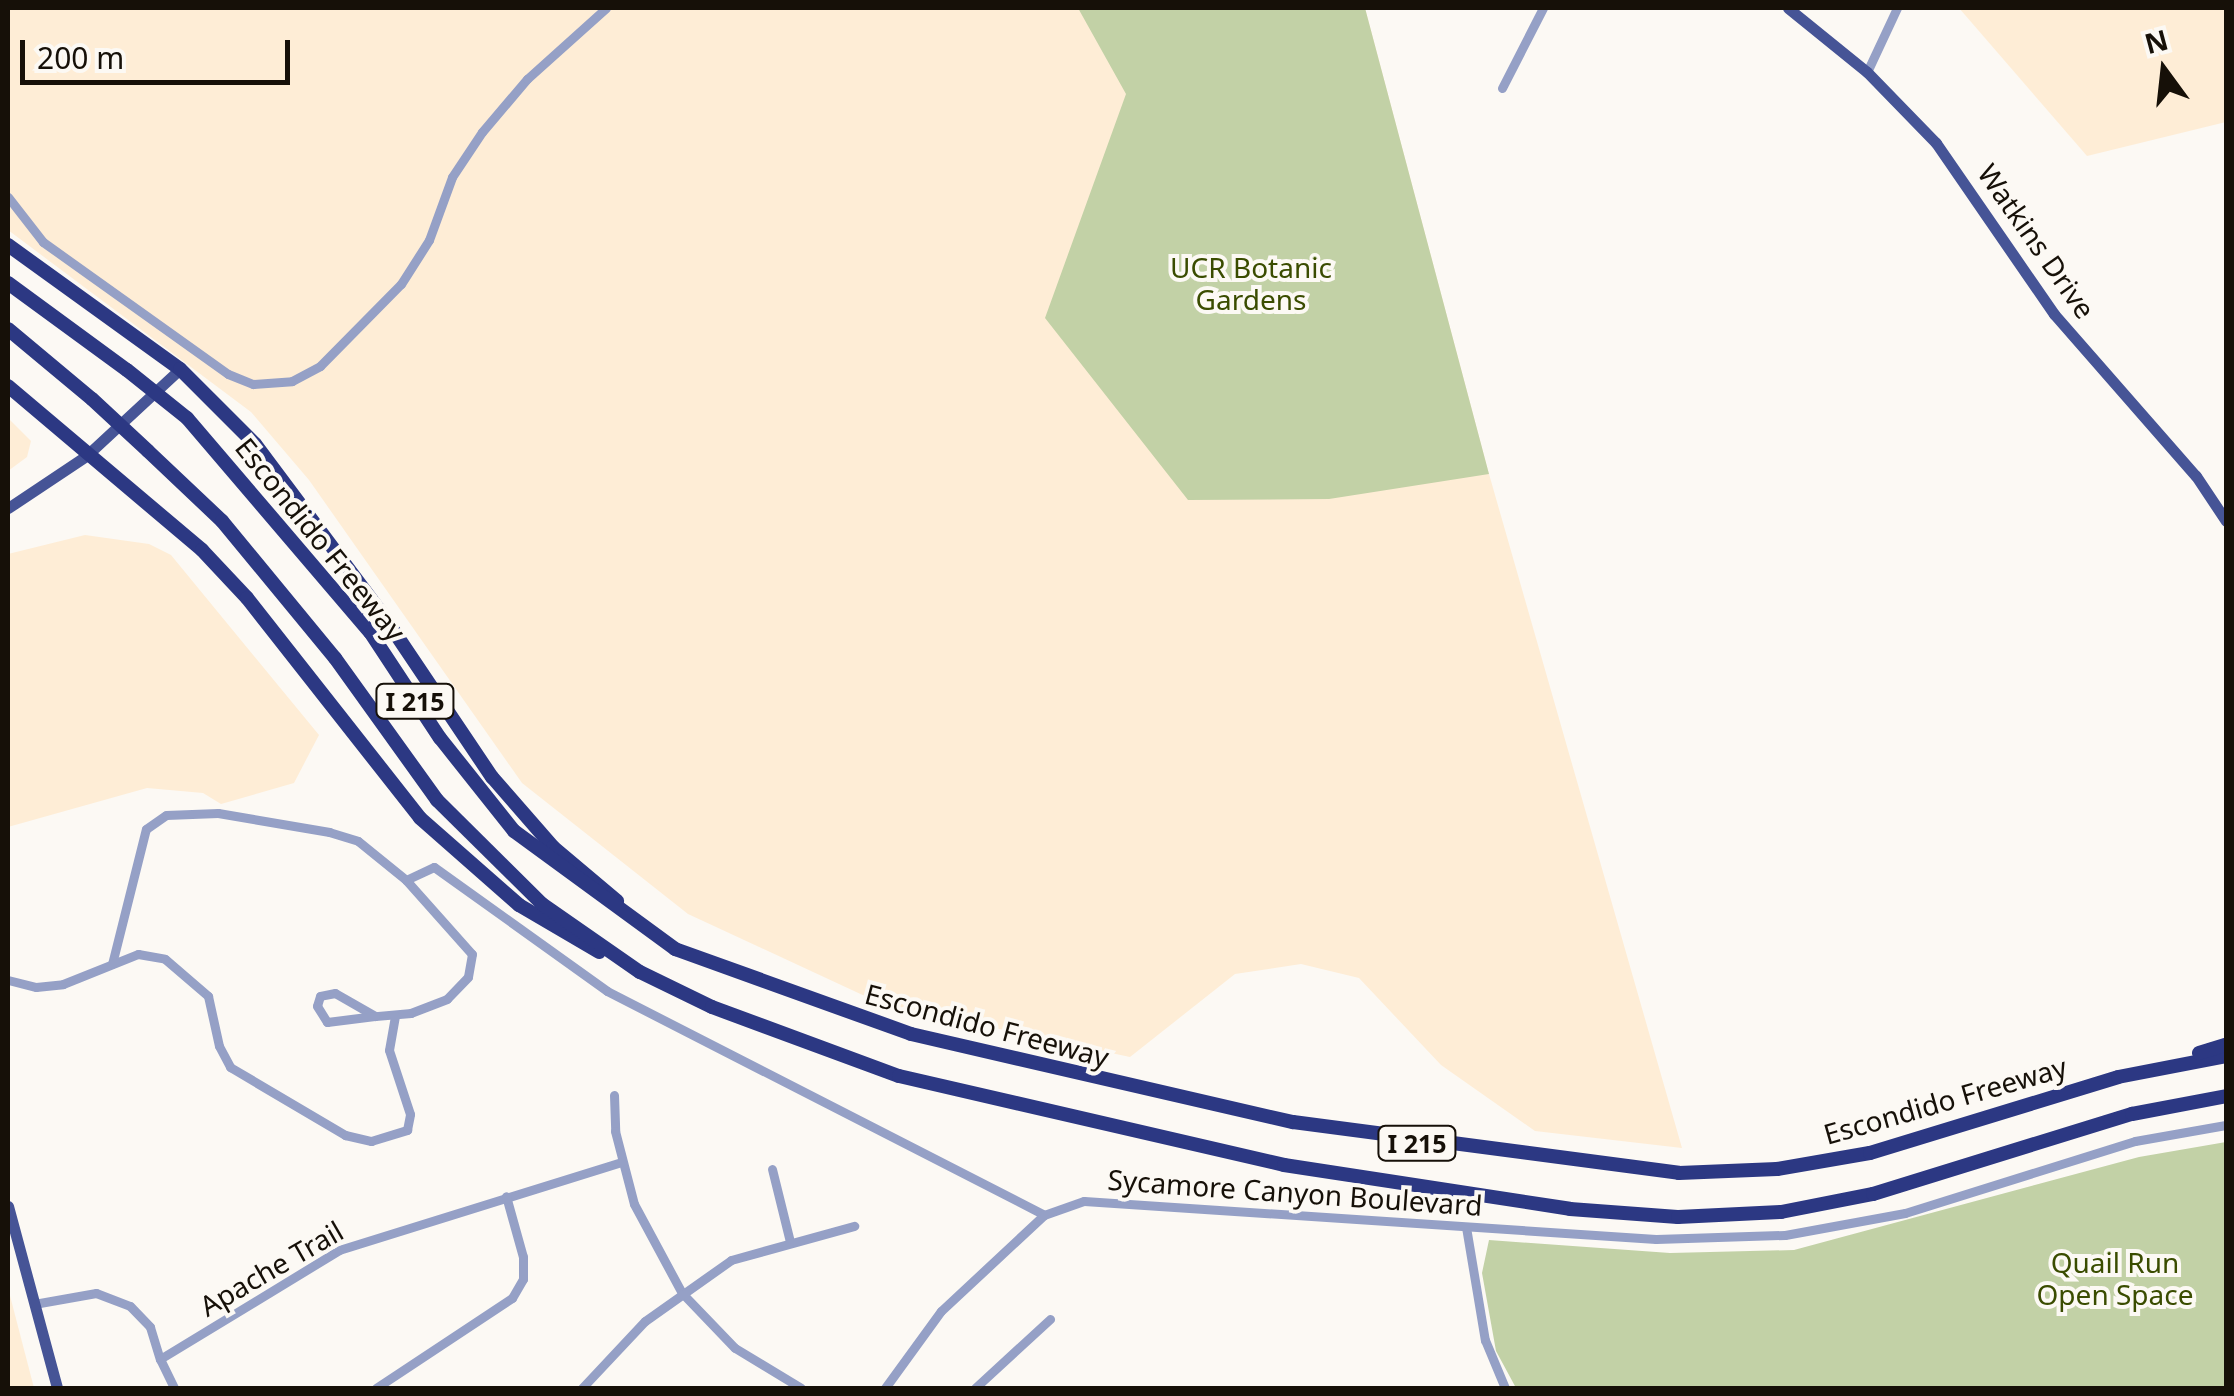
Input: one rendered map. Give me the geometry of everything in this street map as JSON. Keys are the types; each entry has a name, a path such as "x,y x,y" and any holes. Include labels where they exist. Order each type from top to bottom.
{"highway":[{"path":"8,245 180,369 255,444 527,820 676,949"},
{"name":"Escondido Freeway","path":"8,283 187,418 370,632 440,738 514,831 676,949 911,1034 1117,1086 1406,1142 1679,1173 1776,1169 1870,1153 2170,1064 2226,1056"},
{"name":"I 215","path":"8,330 92,399 222,521 335,658 436,800 542,904 640,972 796,1042 899,1076 1266,1162 1570,1209 1678,1217 1781,1212 1872,1194 2132,1114 2226,1096"},
{"path":"8,386 86,456 202,550 247,598 404,800 455,850 564,935 640,972"},
{"path":"2170,1064 2226,1045"}],"main road":[{"name":"Watkins Drive","path":"1788,8 1867,72 1936,142 2054,314 2196,476 2226,521"},
{"path":"8,508 86,456 180,369"},
{"path":"8,1206 57,1388"}],"street":[{"path":"8,197 43,242 228,374 266,385 304,376 411,271 452,177 504,105 606,8"},
{"path":"1502,88 1542,8"},
{"path":"1867,72 1897,8"},
{"path":"112,964 138,850 146,828 166,815 218,813 329,832 358,842 406,880 472,954 468,976 447,999 396,1016 326,1022 316,1006 320,996 335,994 375,1016"},
{"path":"406,880 422,867 441,872 600,987 1044,1215 925,1327 885,1388"},
{"path":"8,980 63,984 148,953 179,967 208,996 219,1046 230,1067 345,1135 370,1141 407,1130 410,1114 389,1050 396,1016"},
{"path":"614,1096 621,1162 634,1204 682,1293 735,1348 788,1386 801,1388"},
{"name":"Sycamore Canyon Boulevard","path":"1044,1215 1100,1200 1656,1240 1816,1230 1905,1213 2135,1141 2226,1125"},
{"name":"Apache Trail","path":"160,1360 339,1250 621,1162"},
{"path":"772,1170 790,1242"},
{"path":"376,1388 512,1298 523,1279 523,1257 506,1196"},
{"path":"582,1388 645,1321 731,1260 854,1226"},
{"path":"1466,1227 1484,1340 1505,1388"},
{"path":"34,1304 96,1293 130,1306 150,1327 174,1388"},
{"path":"976,1388 1050,1319"}],"shaded area":[{"path":"8,8 1365,8 1489,474 1682,1148 1535,1131 1441,1065 1359,978 1301,964 1235,974 1130,1057 882,1004 688,914 522,783 309,480 251,412 8,230"},
{"path":"1959,8 2226,8 2226,122 2087,156"},
{"path":"8,418 31,441 27,457 8,471"},
{"path":"85,535 149,544 171,555 319,735 294,783 221,804 203,793 147,788 8,827 8,554"},
{"path":"8,1288 34,1388 8,1388"}],"green space":[{"name":"UCR Botanic Gardens","path":"1078,8 1365,8 1489,474 1329,499 1188,500 1045,318 1126,94"},
{"name":"Quail Run Open Space","path":"2226,1142 2226,1388 1516,1388 1496,1351 1482,1273 1489,1240 1670,1253 1794,1250 2139,1157"}]}
